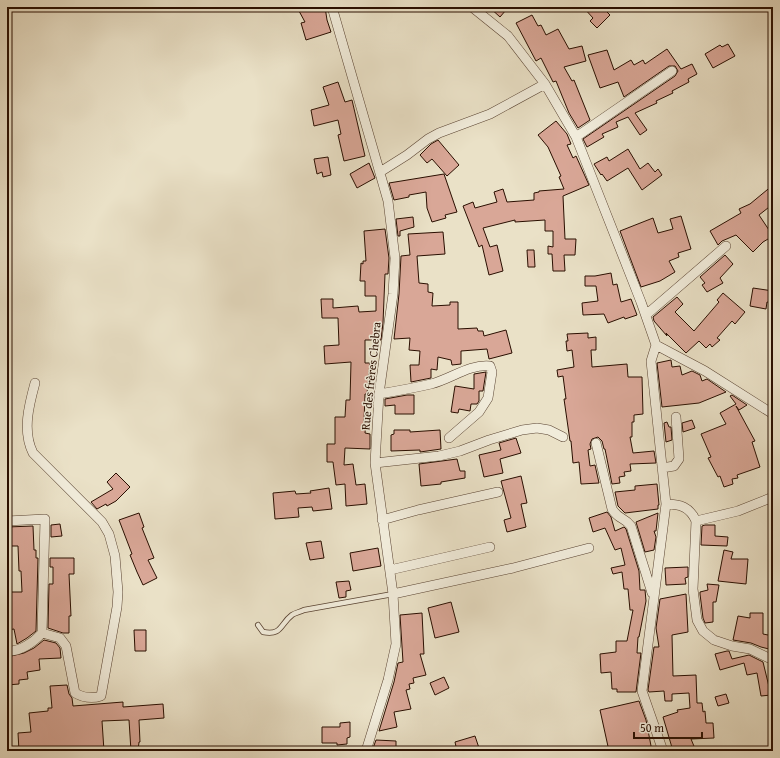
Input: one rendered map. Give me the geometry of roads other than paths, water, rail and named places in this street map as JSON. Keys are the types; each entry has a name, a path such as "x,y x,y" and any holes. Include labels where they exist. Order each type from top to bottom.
{"street":[{"name":"Rue des frères Chebra","path":"332,7 388,201 395,258 393,294 379,394 375,463 393,594 396,644 388,680 366,751"},
{"path":"472,7 508,36 545,84 576,137 646,315 656,345 651,361 666,504 653,597 652,622 646,648 642,690 662,751"},
{"path":"576,137 672,71"},
{"path":"380,172 439,132 490,114 545,84"},
{"path":"646,315 726,246"},
{"path":"656,345 705,371 773,414"},
{"path":"379,394 432,384 471,368 482,365 490,366 492,372 488,398 479,412 449,438"},
{"path":"34,383 26,431 29,445 33,452 102,522 109,534 115,556 118,592 117,607 101,696 94,699 75,693 66,646 60,638 42,633"},
{"path":"662,468 674,466 679,459 676,417"},
{"path":"375,463 439,456 460,451 508,434 537,428 549,430 563,437"},
{"path":"596,444 612,509 617,517 627,521 631,526 653,597"},
{"path":"382,520 418,510 498,492"},
{"path":"696,521 738,511 773,497"},
{"path":"666,504 677,504 687,508 694,515 696,521 693,588 697,620 703,631 714,640 732,646 750,649 773,660"},
{"path":"7,521 45,519 42,633 37,639 14,652 7,651"},
{"path":"390,570 490,546"},
{"path":"393,594 513,568 589,548"}],"lane":[{"path":"258,625 263,632 270,633 280,630 285,621 292,615 304,610 393,594"}]}
